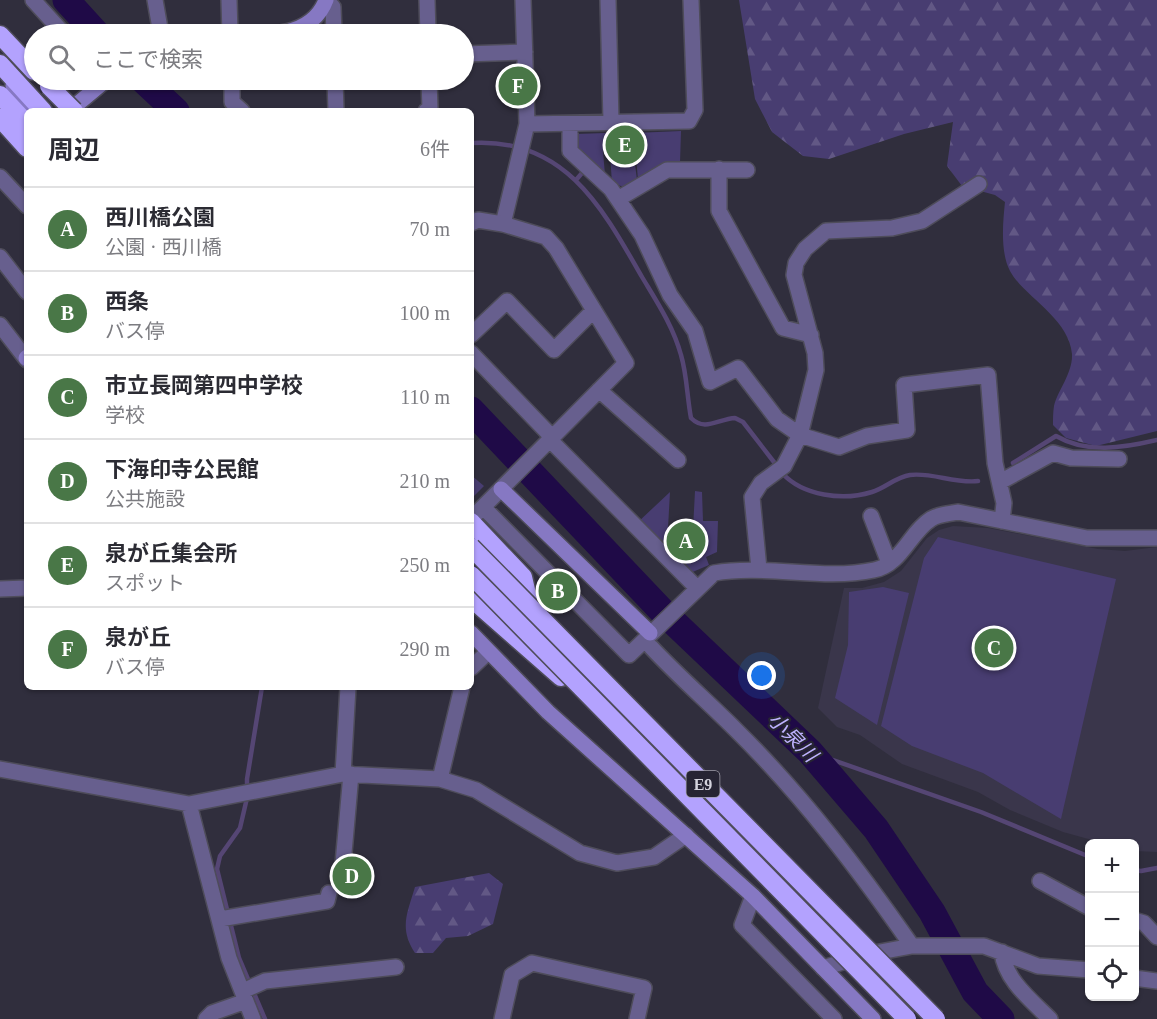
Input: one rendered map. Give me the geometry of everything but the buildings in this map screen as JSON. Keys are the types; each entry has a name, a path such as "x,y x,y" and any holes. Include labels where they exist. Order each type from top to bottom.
{"highway":[{"path":"0,35 24,60"},
{"path":"0,65 40,108"},
{"path":"52,90 69,108"},
{"path":"0,95 24,121"},
{"path":"0,118 24,145"},
{"path":"474,523 523,577 530,608"},
{"name":"E9","path":"474,550 936,1019"},
{"name":"E9","path":"474,578 907,1019"},
{"path":"474,601 636,744"}],"street":[{"path":"33,0 55,24"},
{"path":"155,0 159,24"},
{"path":"229,0 230,24"},
{"path":"308,24 318,16 326,0 333,7 334,24"},
{"path":"427,0 428,24"},
{"path":"503,224 526,131 523,0"},
{"path":"608,0 611,121"},
{"path":"526,131 570,124 611,121 689,121 694,110 691,0"},
{"path":"474,54 525,52"},
{"path":"0,65 26,106"},
{"path":"0,75 26,106"},
{"path":"75,108 95,90"},
{"path":"232,90 232,102 239,108"},
{"path":"335,90 336,108"},
{"path":"429,90 430,108"},
{"path":"570,124 570,151 618,199 642,235 670,295 694,331 710,382 738,368 777,419 800,435 839,447 867,436 908,430 904,385 988,375 998,474 1004,503 1002,521"},
{"path":"719,169 719,212 783,328 811,335"},
{"path":"618,199 667,170 747,170"},
{"path":"0,177 24,203"},
{"path":"759,569 752,497 755,489 779,470 800,435 816,370 811,335 794,275 796,263 805,249 826,231 892,228 922,221 979,184"},
{"path":"474,222 478,220 503,224 546,237 556,248 626,363 474,517"},
{"path":"0,257 24,288"},
{"path":"474,332 507,301 554,350 594,310"},
{"path":"0,325 24,354"},
{"path":"474,356 549,440 694,590"},
{"path":"599,390 678,460"},
{"path":"998,474 1053,453 1071,458 1119,459"},
{"path":"505,485 652,636 783,781 867,881 917,946"},
{"path":"483,507 629,655 652,636 694,590 714,573 759,569 843,573 876,570 889,563 931,519 937,517 958,513 1087,538 1157,538"},
{"path":"871,516 889,563"},
{"path":"0,589 24,588"},
{"path":"474,636 548,712 753,896 873,1019"},
{"path":"474,665 488,652"},
{"path":"343,864 348,690"},
{"path":"440,779 461,690"},
{"path":"0,769 189,804 347,774 440,779 471,788 580,853 608,862 645,860 662,852 686,835"},
{"path":"189,804 229,958 253,1019"},
{"path":"1040,880 1085,906"},
{"path":"220,919 327,901 329,893"},
{"path":"753,896 741,925 834,1019"},
{"path":"1139,922 1144,923 1157,937"},
{"path":"823,968 869,954 917,946 984,946 1038,966 1085,970"},
{"path":"1002,952 1003,965 1019,988 1050,1019"},
{"path":"502,1019 512,975 532,963 644,988 637,1019"},
{"path":"206,1019 212,1012 244,996 265,981 396,967"},
{"path":"1139,979 1157,981"}],"shaded area":[{"path":"953,526 988,528 1098,549 1125,551 1157,547 1157,852 1139,851 1139,839 1088,839 1063,832 1010,810 978,792 902,764 860,735 837,727 818,708 844,588 862,588 884,582 901,571 927,538 939,530"}],"green space":[{"path":"739,0 1157,0 1157,431 1096,446 1066,438 1053,425 1054,406 1072,361 1069,341 1055,319 1025,290 1010,271 1003,246 1005,202 995,195 962,186 947,166 953,122 904,134 829,159 803,156 772,132 755,99"},
{"path":"681,131 680,163 638,180 634,133"},
{"path":"606,133 607,150 603,151 605,175 576,147 576,134"},
{"path":"614,139 615,158 627,163 634,156 637,180 624,187 612,183 609,140"},
{"path":"474,478 484,486 474,496"},
{"path":"695,491 702,492 703,521 718,521 717,552 706,557 709,565 688,574 637,523 670,492 668,528 693,529"},
{"path":"938,537 1116,579 1061,819 983,773 912,746 881,726 924,558"},
{"path":"883,587 909,593 877,725 835,698 848,645 849,592"},
{"path":"489,873 503,884 493,924 468,936 446,938 433,953 415,953 407,936 406,921 415,887"}],"waterway":[{"name":"小泉川","path":"66,0 88,24"},
{"name":"小泉川","path":"154,90 173,108"},
{"path":"474,143 503,144 531,152 555,164 576,181 595,202 611,226 669,324 683,363 691,418 701,424 712,424 735,418 743,422 777,466"},
{"path":"576,180 582,173"},
{"name":"小泉川","path":"474,413 662,611 810,752 876,829 932,912 975,992 1001,1019"},
{"path":"1013,463 1056,436 1080,445 1105,448 1157,440"},
{"path":"782,473 801,487 836,496 872,492 910,475 978,481"},
{"path":"262,690 247,779 247,798 240,828 220,856 217,869 239,958 265,1019"},
{"path":"810,752 981,812 1085,855"},
{"path":"1139,871 1157,868"}],"place":[{"name":"泉が丘","path":"518,86"},
{"name":"泉が丘集会所","path":"625,145"},
{"name":"西川橋公園","path":"686,541"},
{"name":"西条","path":"558,591"},
{"name":"市立長岡第四中学校","path":"994,648"},
{"name":"下海印寺公民館","path":"352,876"}]}
